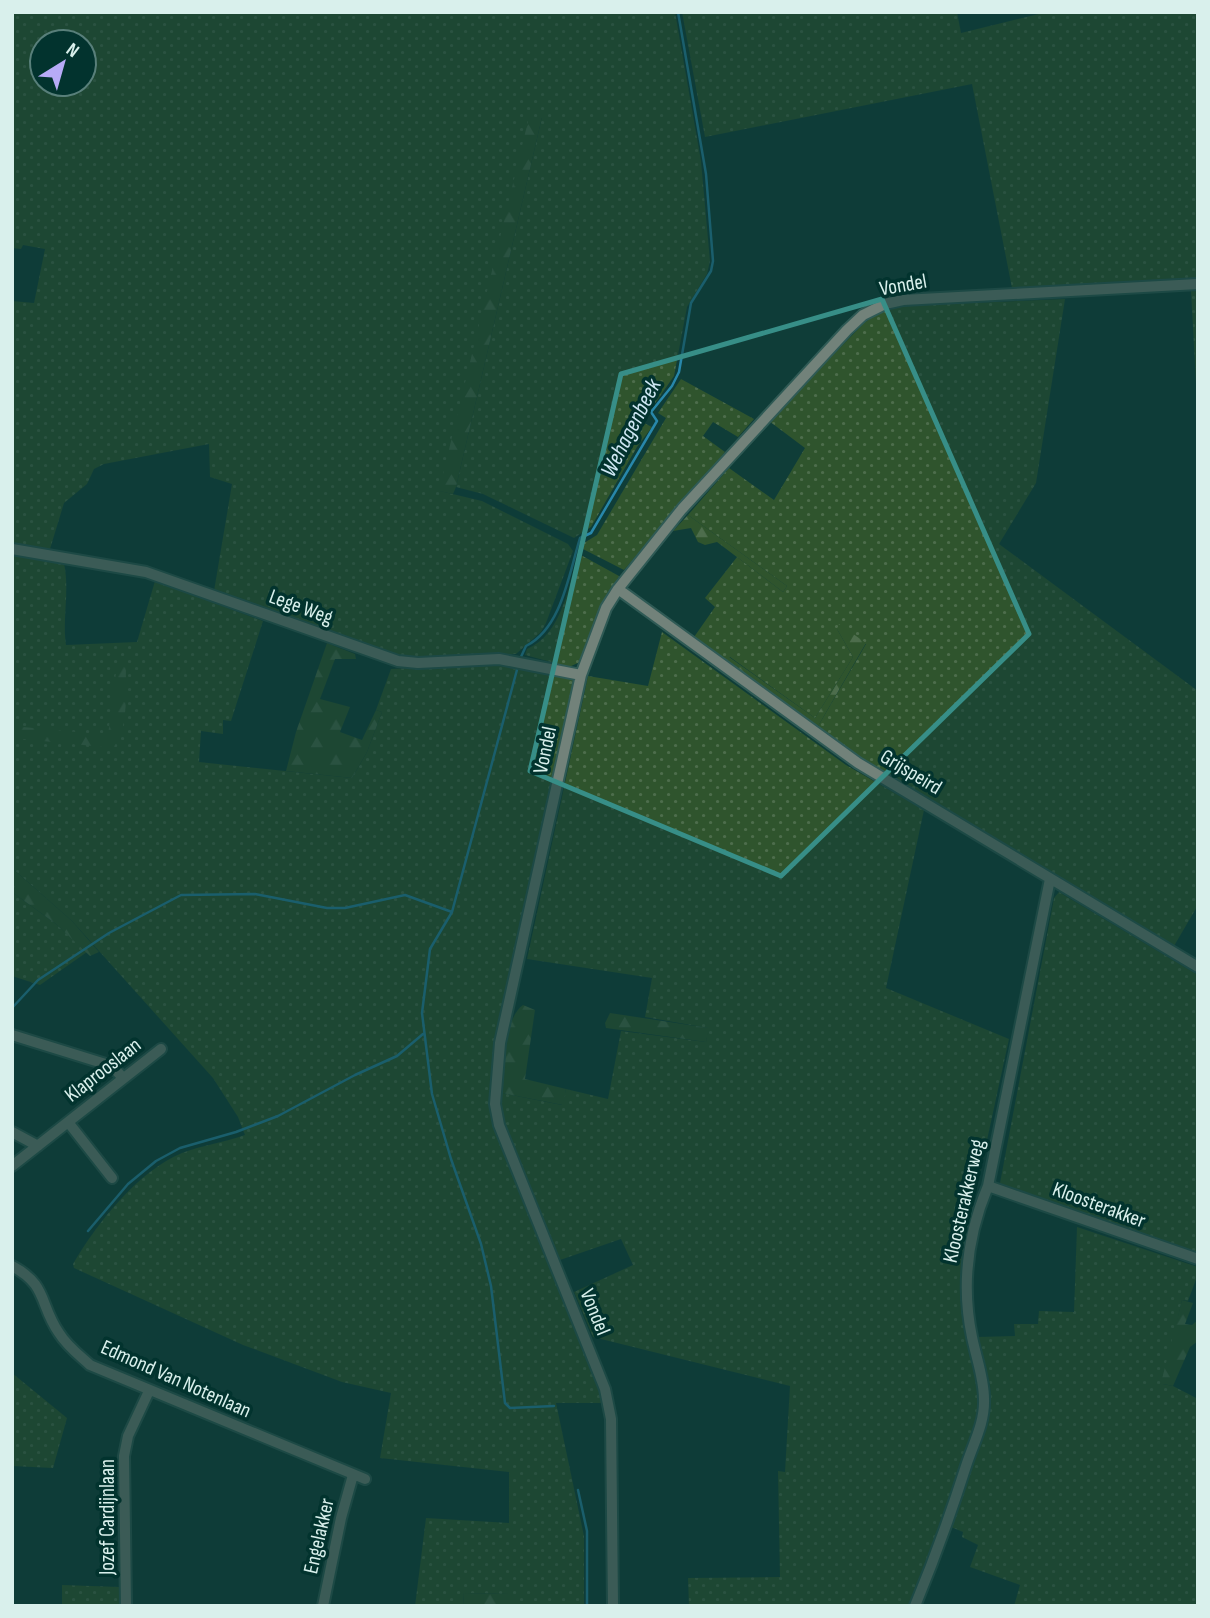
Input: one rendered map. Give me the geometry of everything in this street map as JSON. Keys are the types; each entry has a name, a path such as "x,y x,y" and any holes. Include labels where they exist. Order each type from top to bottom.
{"street":[{"name":"Vondel","path":"612,1606 611,1419 606,1388 518,1178 499,1125 495,1104 500,1043 581,675 606,608 682,509 778,403 863,315 885,304 903,300 1198,284"},
{"name":"Lege Weg","path":"12,548 146,572 398,662 499,659 581,675"},
{"name":"Grijspeird","path":"618,589 858,763 1198,967"},
{"name":"Kloosterakkerweg","path":"915,1606 951,1517 983,1412 983,1384 972,1338 965,1290 971,1244 981,1202 988,1186 1050,879"},
{"path":"12,1035 112,1066 123,1078"},
{"name":"Klaprooslaan","path":"12,1166 161,1049"},
{"name":"Klaprooslaan","path":"68,1122 112,1178"},
{"path":"12,1132 38,1146"},
{"name":"Kloosterakker","path":"988,1186 1198,1259"},
{"name":"Edmond Van Notenlaan","path":"12,1266 26,1273 38,1286 58,1332 90,1365 365,1479"},
{"name":"Jozef Cardijnlaan","path":"126,1606 124,1456 128,1436 149,1391"},
{"name":"Engelakker","path":"323,1606 353,1475"}],"highlighted area":[{"path":"882,299 1029,634 781,876 530,771 621,374"}],"green space":[{"path":"12,12 675,12 701,161 710,261 707,274 687,307 674,376 642,422 652,427 637,447 591,527 574,538 483,494 456,487 542,117 530,117 440,491 482,501 568,544 573,551 546,623 541,632 516,654 412,657 389,653 214,591 232,484 210,477 209,444 104,464 94,469 87,484 64,503 50,549 12,543 12,301 34,303 45,249 23,245 21,249 12,248"},
{"path":"682,12 957,12 961,33 1047,12 1198,12 1198,279 1012,288 972,84 705,137"},
{"path":"529,117 542,117 456,487 453,494 439,491"},
{"path":"1191,291 1198,291 1198,420"},
{"path":"1065,299 1036,483 999,544 1198,691 1198,905 1174,946 865,761 817,728 866,644 837,629 853,657 815,718 730,657 724,663 692,640 715,607 705,598 737,557 783,592 787,586 688,515 729,468 774,500 805,448 769,421 864,323 878,313 903,306"},
{"path":"681,379 754,419 738,437 713,422 703,436 725,452 624,570 581,548 597,535 666,418 658,413"},
{"path":"688,515 787,586 783,592 717,542 705,545 698,542 691,528 673,531"},
{"path":"12,554 64,563 66,645 137,642 155,581 263,621 231,721 223,720 223,734 201,731 199,762 352,778 367,752 382,712 376,710 391,669 514,665 576,679 491,1107 601,1393 602,1403 556,1403 584,1536 584,1606 515,1606 515,1597 509,1598 509,1594 464,1593 463,1606 415,1606 426,1518 509,1523 509,1472 380,1458 391,1393 342,1382 243,1345 74,1268 73,1264 106,1216 150,1172 182,1153 245,1135 238,1117 213,1078 72,921 12,868"},
{"path":"579,554 619,576 607,597 580,662 569,667 525,655 527,649 539,642 556,621"},
{"path":"839,624 866,643 817,728 724,663 729,657 815,718 853,657 837,629"},
{"path":"662,632 846,765 924,810 886,988 1009,1039 967,1232 960,1288 964,1321 981,1393 980,1414 938,1539 909,1606 689,1606 688,1578 780,1577 778,1471 785,1472 790,1386 593,1337 574,1292 633,1265 621,1239 560,1260 505,1126 502,1093 562,1105 566,1089 608,1099 621,1031 706,1042 708,1028 645,1017 652,978 527,959 588,676 648,686"},
{"path":"327,643 355,654 356,659 335,659 320,699 350,707 340,732 362,740 376,710 382,712 367,752 352,778 286,771 296,732"},
{"path":"117,665 126,665 126,708 122,729 113,748 12,738 12,726 108,735"},
{"path":"12,868 72,921 99,952 90,956 56,924 12,892"},
{"path":"12,892 56,924 87,952 40,985 12,976"},
{"path":"1059,892 1198,975 1198,1253 1005,1188 1000,1183 1054,898"},
{"path":"523,1005 535,1010 525,1079 566,1089 563,1105 502,1093 501,1072 508,1033 517,1011"},
{"path":"610,1013 709,1028 706,1042 606,1028 605,1023"},
{"path":"1077,1227 1198,1267 1188,1301 1182,1300 1163,1384 1173,1386 1198,1399 1198,1606 1014,1606 1020,1585 970,1567 978,1545 962,1537 963,1532 951,1527 991,1403 990,1385 977,1337 1015,1336 1014,1324 1038,1324 1039,1311 1074,1312"},
{"path":"1182,1300 1193,1303 1185,1324 1192,1325 1198,1320 1198,1341 1190,1347 1173,1386 1163,1384 1162,1379"},
{"path":"12,1373 67,1418 53,1468 12,1466"},
{"path":"62,1585 120,1587 120,1606 62,1606"},
{"path":"464,1593 509,1594 510,1597 515,1597 515,1606 463,1606"}],"waterway":[{"name":"Wehagenbeek","path":"520,659 526,646 538,638 556,613 568,583 580,538 591,533 657,421 651,412 672,386 679,372 691,303 711,271 713,261 706,174 678,12"},
{"path":"518,666 452,912 430,949 422,1013 432,1094 451,1159 481,1244 491,1286 505,1403 510,1408 554,1406"},
{"path":"12,1008 38,980 109,933 181,895 255,894 327,908 345,908 405,895 452,912"},
{"path":"88,1231 128,1184 156,1161 180,1148 236,1132 278,1116 397,1056 423,1034"},
{"path":"578,1490 587,1531 587,1606"}]}
